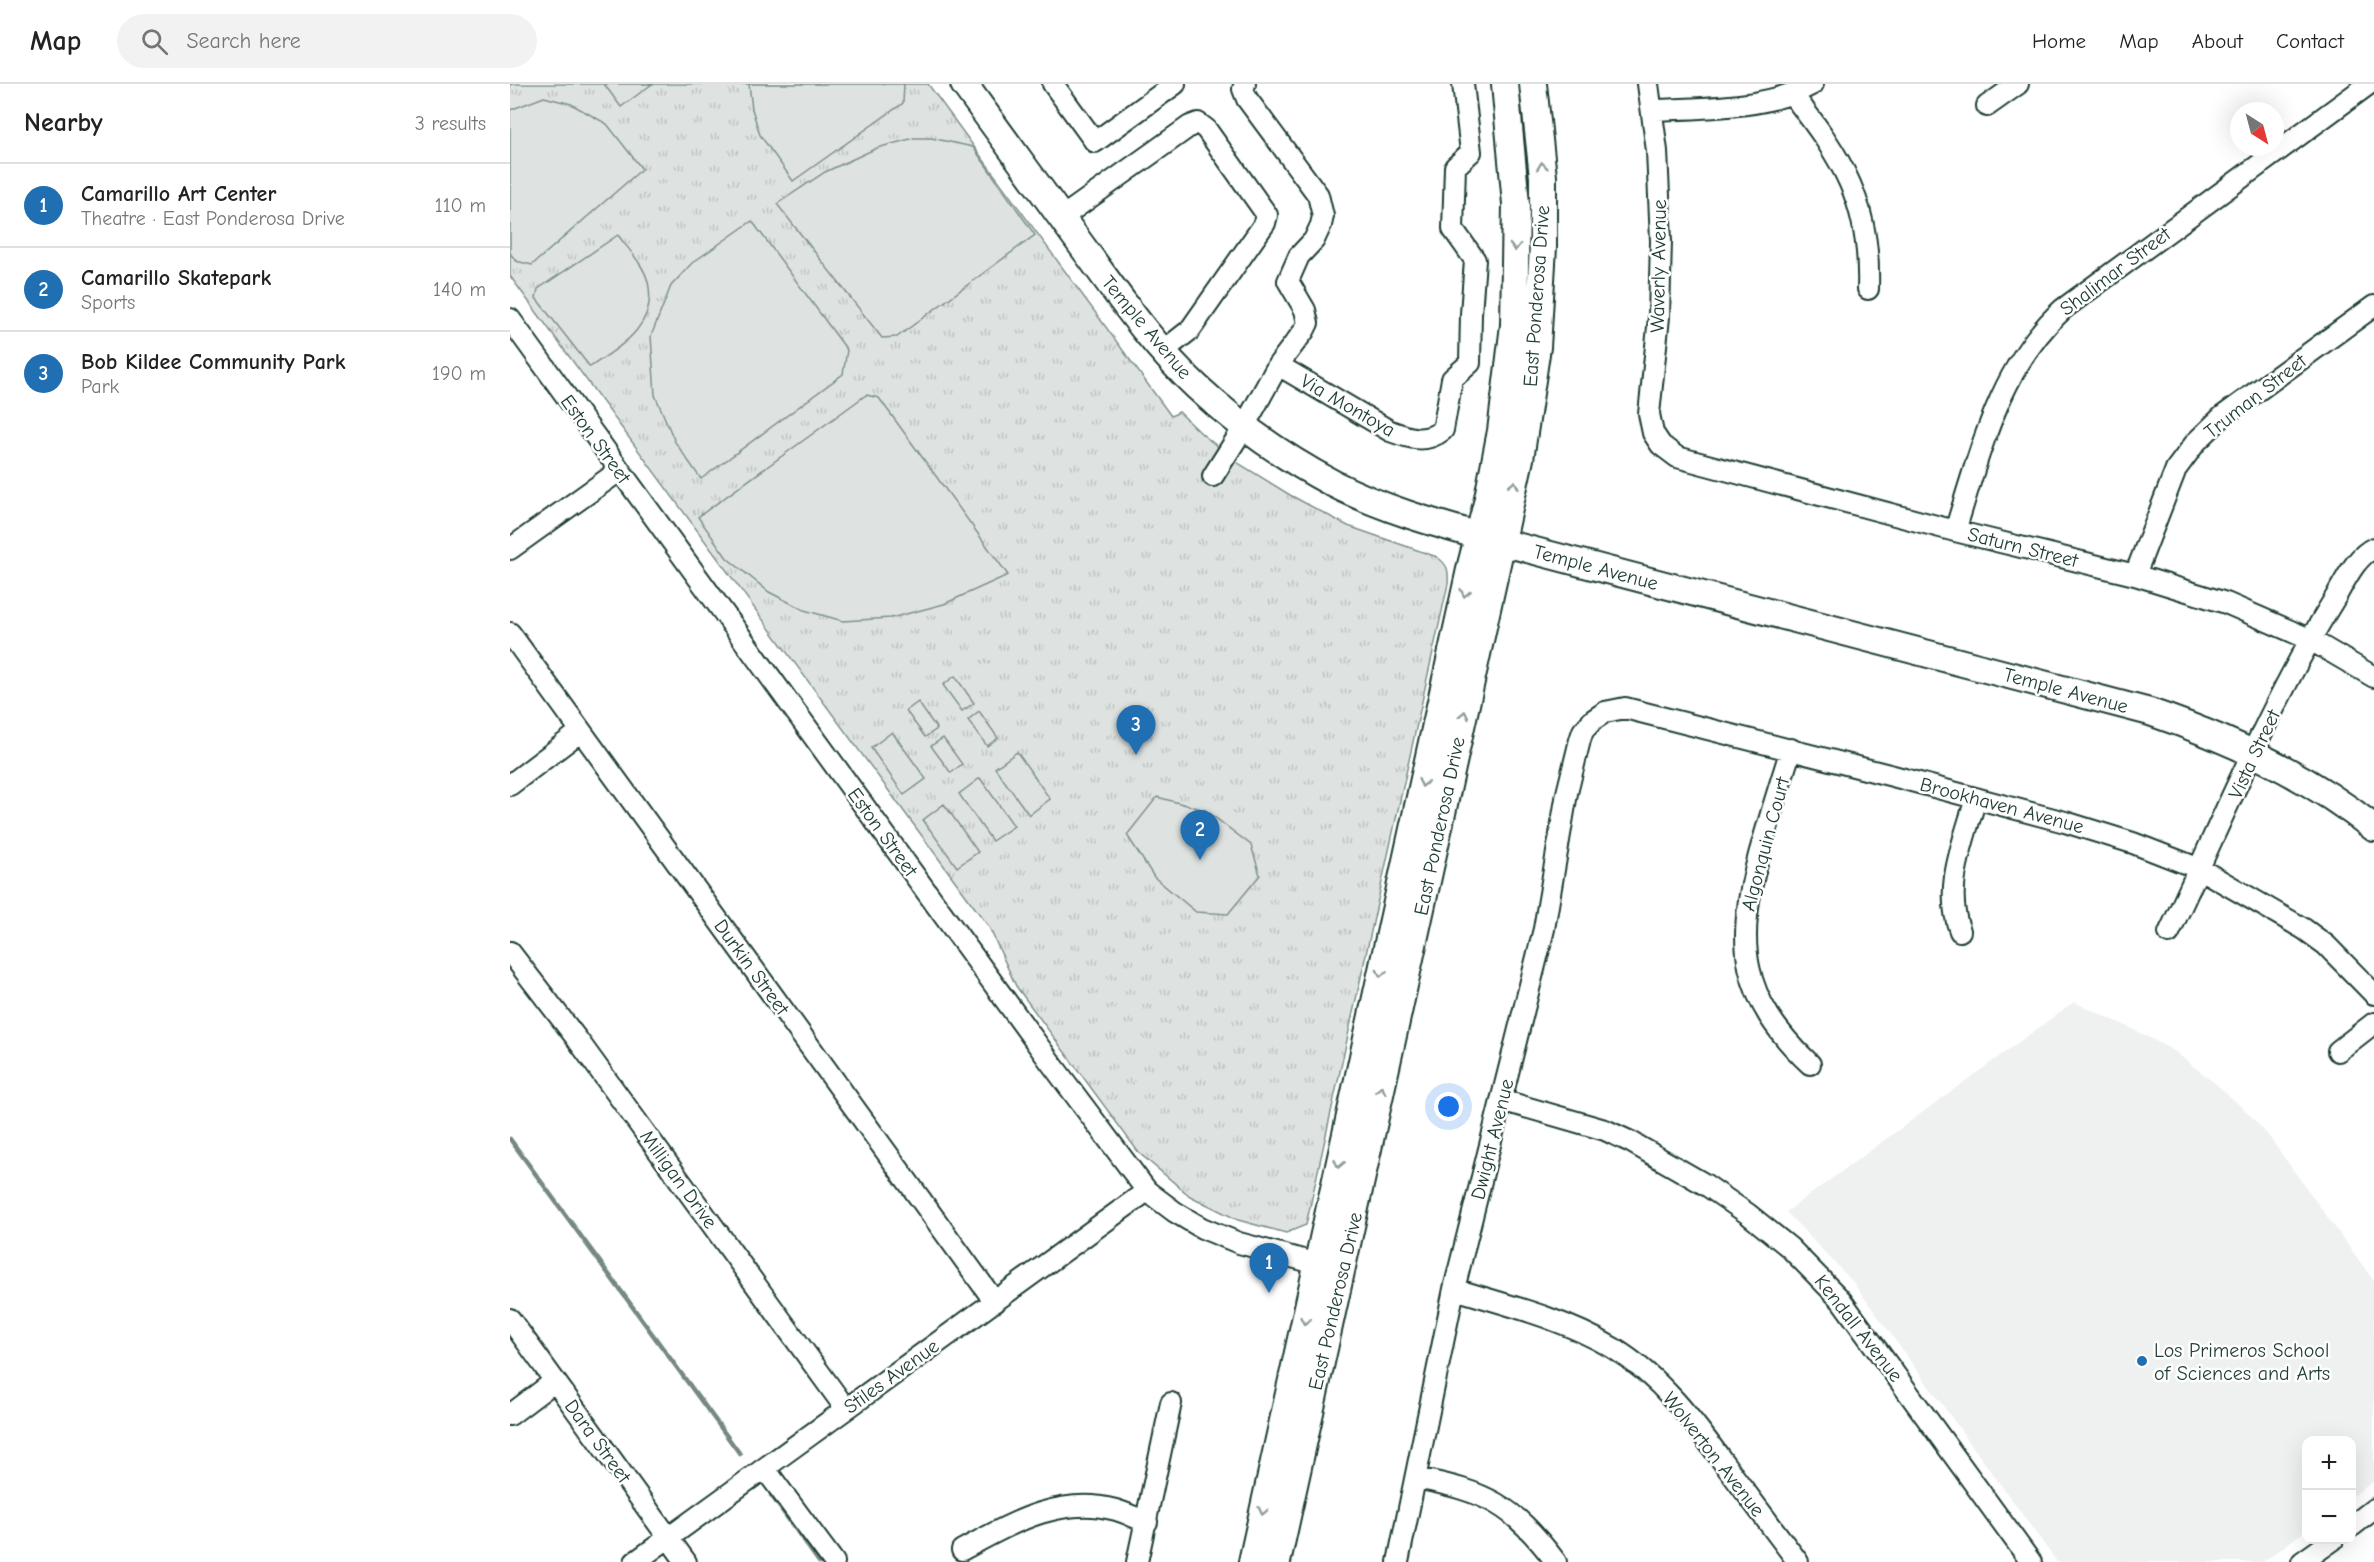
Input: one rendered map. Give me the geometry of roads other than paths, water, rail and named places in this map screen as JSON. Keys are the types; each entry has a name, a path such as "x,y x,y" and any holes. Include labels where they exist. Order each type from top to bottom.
{"main road":[{"name":"Temple Avenue","path":"964,84 1162,352 1197,388 1244,427 1307,469 1366,499 1406,514 1490,539 2108,700 2179,722 2254,752 2324,793 2374,828"},
{"name":"East Ponderosa Drive","path":"1490,539 1487,503 1501,431 1514,325 1516,204 1505,84"},
{"name":"East Ponderosa Drive","path":"1277,1562 1330,1267 1490,539 1520,459 1537,347 1543,247 1543,177 1533,84"},
{"name":"East Ponderosa Drive","path":"1252,1562 1330,1267"}],"street":[{"path":"1053,84 1095,142 1175,84"},
{"name":"Via Montoya","path":"1213,476 1244,427 1278,365 1304,332 1308,323 1305,310 1288,281 1299,256 1314,240 1323,216 1318,195 1247,99 1243,89 1245,84"},
{"name":"Via Montoya","path":"1278,365 1390,431 1409,438 1424,440 1433,438 1443,430 1452,379 1470,363 1475,260 1453,229 1455,167 1471,152 1463,84"},
{"name":"Waverly Avenue","path":"1648,84 1657,151 1661,275 1649,414 1653,433 1661,445"},
{"path":"1652,110 1725,106 1792,94 1814,84"},
{"path":"1988,106 2018,84"},
{"name":"Shalimar Street","path":"1955,531 1986,435 2009,379 2029,346 2050,320 2369,84"},
{"path":"1792,94 1828,142 1851,184 1868,247 1868,289"},
{"path":"1061,218 1190,126 1198,123 1206,129 1268,215 1265,223 1190,330 1162,352"},
{"name":"Truman Street","path":"2135,575 2176,469 2196,442 2223,416 2374,306"},
{"name":"Eston Street","path":"510,319 1044,1054 1148,1191 1175,1212 1202,1228 1239,1243 1330,1267"},
{"name":"Saturn Street","path":"1661,445 1677,457 1955,531 2135,575 2226,603 2309,639 2374,677"},
{"path":"510,549 619,471"},
{"name":"Vista Street","path":"2169,933 2309,639 2351,571 2362,557 2374,548"},
{"name":"Durkin Street","path":"510,633 994,1302"},
{"name":"Brookhaven Avenue","path":"1593,720 1605,712 1625,708 1791,749 2100,832 2200,869 2304,929 2332,951 2374,994"},
{"name":"Dwight Avenue","path":"1398,1562 1454,1289 1544,929 1567,793 1583,731 1593,720"},
{"path":"510,784 581,731"},
{"name":"Algonquin Court","path":"1791,749 1749,894 1746,912 1746,948 1753,983 1768,1016 1790,1045 1810,1064"},
{"path":"1960,931 1953,908 1954,880 1976,798"},
{"name":"Milligan Drive","path":"510,952 577,1039 846,1409"},
{"path":"2338,1051 2374,1023"},
{"name":"Kendall Avenue","path":"1501,1100 1605,1130 1631,1142 1706,1185 1748,1214 1789,1247 1841,1300 2031,1562"},
{"name":"Stiles Avenue","path":"636,1562 1148,1191"},
{"name":"Wolverton Avenue","path":"1454,1289 1522,1308 1569,1327 1614,1349 1641,1369 1675,1400 1797,1562"},
{"name":"Dara Street","path":"510,1319 686,1562"},
{"path":"510,1415 555,1381"},
{"path":"1137,1562 1171,1403"},
{"path":"765,1469 834,1562"},
{"path":"1416,1478 1439,1482 1498,1503 1518,1518 1556,1562"},
{"path":"962,1550 1020,1520 1058,1509 1082,1506 1114,1510 1146,1522"},
{"path":"2356,1523 2374,1509"},
{"path":"2302,1562 2326,1544"}],"waterway":[{"path":"510,1139 740,1454"},
{"path":"771,1495 819,1562"}],"place":[{"name":"Bob Kildee Community Park","path":"1136,755"},
{"name":"Camarillo Skatepark","path":"1200,860"},
{"name":"Camarillo Art Center","path":"1269,1293"},
{"name":"Los Primeros School of Sciences and Arts","path":"2142,1361"}]}
